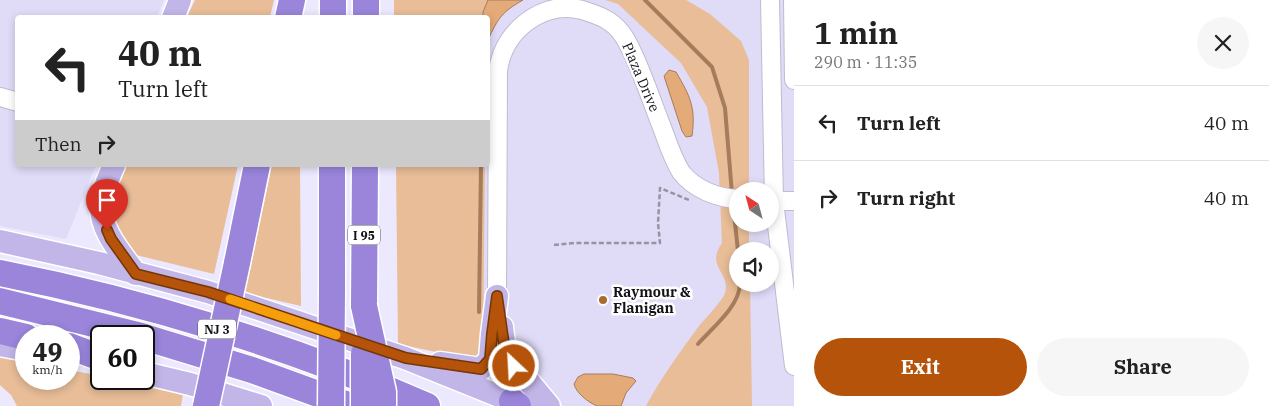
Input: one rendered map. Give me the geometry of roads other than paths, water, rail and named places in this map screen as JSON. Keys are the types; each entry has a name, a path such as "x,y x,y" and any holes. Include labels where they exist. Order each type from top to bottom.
{"highway":[{"path":"289,15 292,0"},
{"path":"333,0 333,15"},
{"path":"366,0 366,15"},
{"path":"206,406 257,167"},
{"name":"I 95","path":"331,406 332,167"},
{"name":"I 95","path":"364,406 365,167"},
{"name":"NJ 3","path":"0,273 83,291 225,331 349,374 427,406"},
{"name":"NJ 3","path":"0,301 98,325"},
{"path":"364,306 383,392 383,406"},
{"path":"0,331 15,334"},
{"name":"NJ 3","path":"155,340 252,370 351,406"}],"main road":[{"path":"174,15 180,0"},
{"path":"113,167 101,202 102,212 111,239 136,274"},
{"path":"0,241 99,263 208,292 406,358 518,404"},
{"path":"406,358 481,369 490,359 497,296"},
{"path":"497,296 505,351 514,366 548,406"},
{"path":"0,345 15,348"},
{"path":"155,376 190,384 261,406"}],"street":[{"path":"770,0 772,182"},
{"name":"Plaza Drive","path":"497,296 498,71 505,46 526,22 538,14 552,9 579,10 610,21 626,38 671,152 682,172 690,180 713,195 729,199"},
{"path":"793,9 794,80"},
{"path":"0,98 15,101"},
{"path":"779,201 794,202"},
{"path":"776,232 794,366"}],"waterway":[{"path":"645,0 712,67 725,108 731,182"},
{"path":"479,312 481,167"},
{"path":"736,232 737,242"},
{"path":"698,344 730,309 739,292"}],"place":[{"name":"Raymour & Flanigan","path":"603,300"}]}
